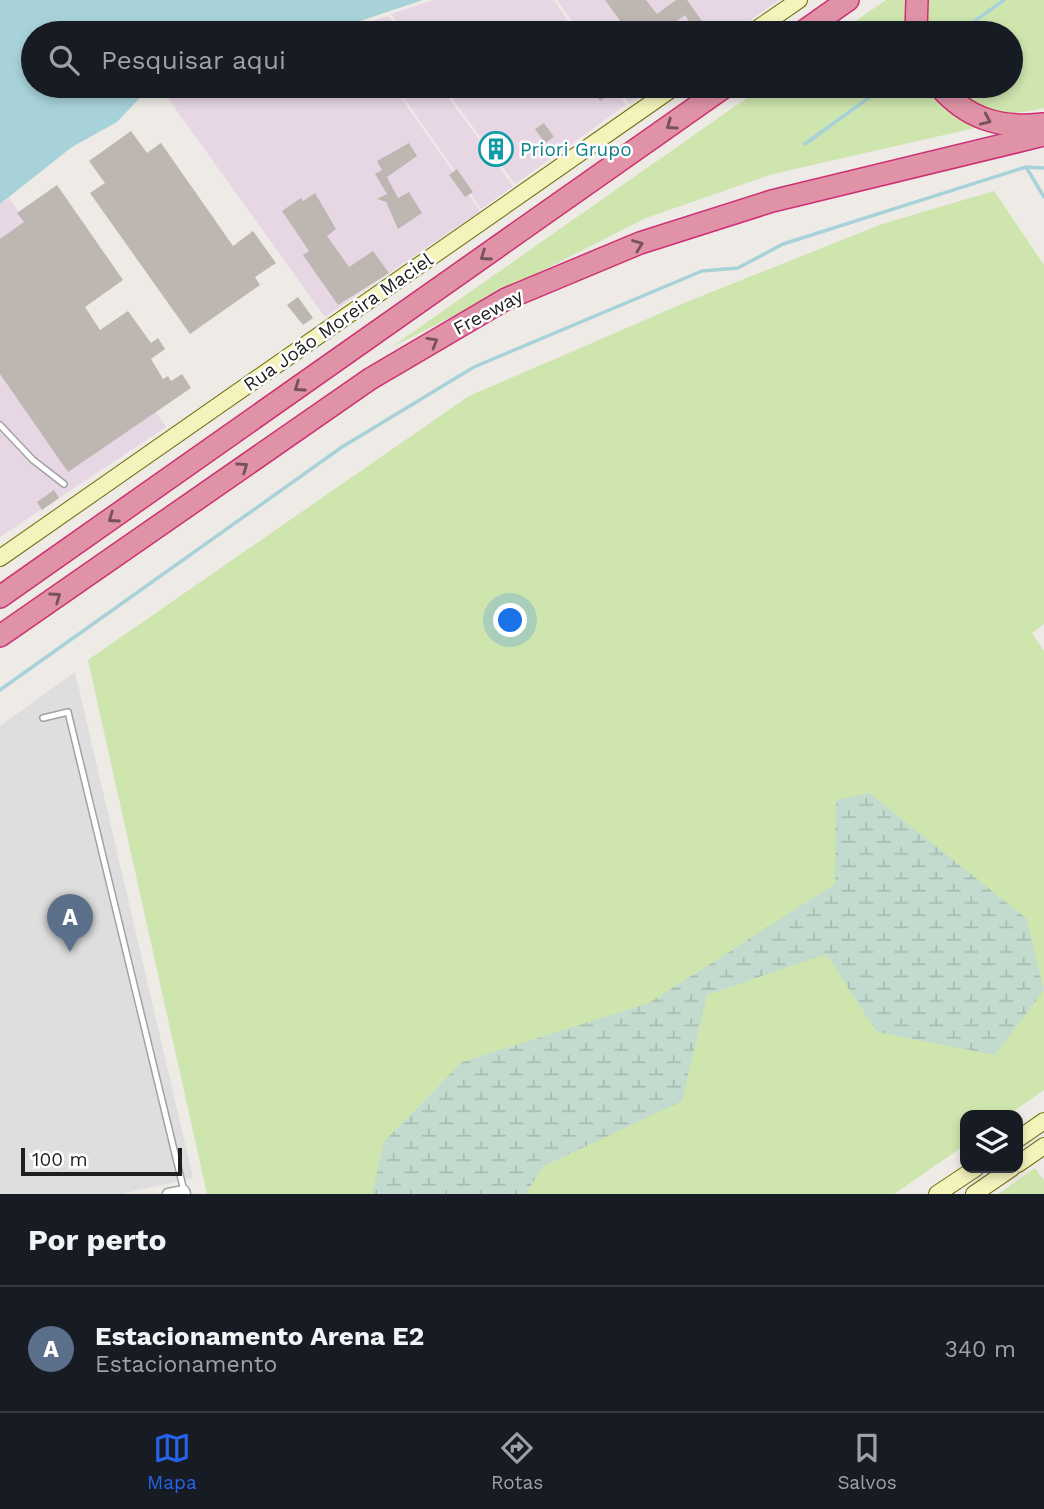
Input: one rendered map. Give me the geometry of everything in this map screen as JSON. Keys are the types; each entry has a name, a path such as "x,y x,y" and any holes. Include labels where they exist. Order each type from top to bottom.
{"highway":[{"path":"818,21 848,0"},
{"path":"916,21 917,0"},
{"path":"0,597 709,98"},
{"path":"950,98 995,125 1020,127 1044,124"},
{"name":"Freeway","path":"0,636 370,379 506,299 640,243 772,201 1044,135"}],"street":[{"path":"768,21 799,0"},
{"name":"Rua João Moreira Maciel","path":"0,558 659,98"},
{"path":"1023,1136 1044,1121"},
{"path":"1023,1161 1044,1146"},
{"path":"937,1194 968,1173"},
{"path":"974,1194 1006,1173"},
{"path":"168,1194 184,1192"}],"lane":[{"path":"0,425 33,460 64,484"},
{"path":"43,718 68,712 184,1192"}],"shaded area":[{"path":"434,0 554,0 568,21 396,21 391,14"},
{"path":"557,0 779,0 750,21 572,21"},
{"path":"388,16 392,21 372,21"},
{"path":"168,98 401,98 480,211 325,317"},
{"path":"404,98 449,98 513,186 481,209"},
{"path":"452,98 621,98 626,105 515,184"},
{"path":"625,98 638,98 629,104"},
{"path":"9,198 166,427 0,537 0,204"},
{"path":"75,672 193,1178 121,1194 0,1194 0,726"}],"green space":[{"path":"886,0 910,0 909,21 855,21"},
{"path":"923,0 1044,0 1044,108 1015,113 1003,112 966,98 1023,98 1023,21 922,21"},
{"path":"747,98 934,98 975,128 773,174 646,218 390,348"},
{"path":"994,191 1044,265 1044,624 1032,633 1044,651 1044,1090 1015,1110 960,1110 960,1148 894,1194 207,1194 88,660 469,396 689,301 882,224"},
{"path":"869,793 1026,918 1044,990 995,1055 877,1032 826,954 707,995 682,1101 542,1167 526,1194 372,1194 384,1142 462,1062 649,1003 835,884 836,800"},
{"path":"1035,1168 1044,1180 1044,1194 998,1194"}],"water":[{"path":"0,0 423,0 360,21 21,21 21,98 140,98 117,122 72,147 0,204"}],"building":[{"path":"605,0 646,0 657,14 676,0 687,0 702,21 689,21 685,15 677,21 620,21"},
{"path":"544,123 554,137 545,143 535,129"},
{"path":"131,131 147,153 161,143 233,246 253,231 276,263 255,277 260,285 190,334 90,193 105,183 89,161"},
{"name":"Priori Grupo","path":"493,136 507,156 499,162 485,141"},
{"path":"409,143 417,156 387,177 398,198 409,192 422,213 398,229 386,202 377,199 387,194 375,174 382,170 377,161"},
{"path":"457,169 473,192 465,197 449,175"},
{"path":"57,185 123,280 85,307 100,330 128,311 151,343 158,338 165,349 151,359 163,379 168,376 171,381 182,374 191,388 68,472 0,374 0,239 24,222 17,213"},
{"path":"315,193 336,229 327,236 349,267 373,251 389,273 338,305 303,255 309,251 282,211 301,198 303,201"},
{"path":"298,297 313,318 303,325 287,305"},
{"path":"54,490 59,498 42,510 37,502"}],"waterway":[{"path":"975,21 1004,0"},
{"path":"805,144 868,98"},
{"path":"1026,167 1044,197"},
{"path":"0,690 342,447 474,367 702,271 738,268 783,244 1026,167 1044,168"}],"place":[{"name":"Priori Grupo","path":"496,149"},
{"name":"Estacionamento Arena E2","path":"70,952"}]}
